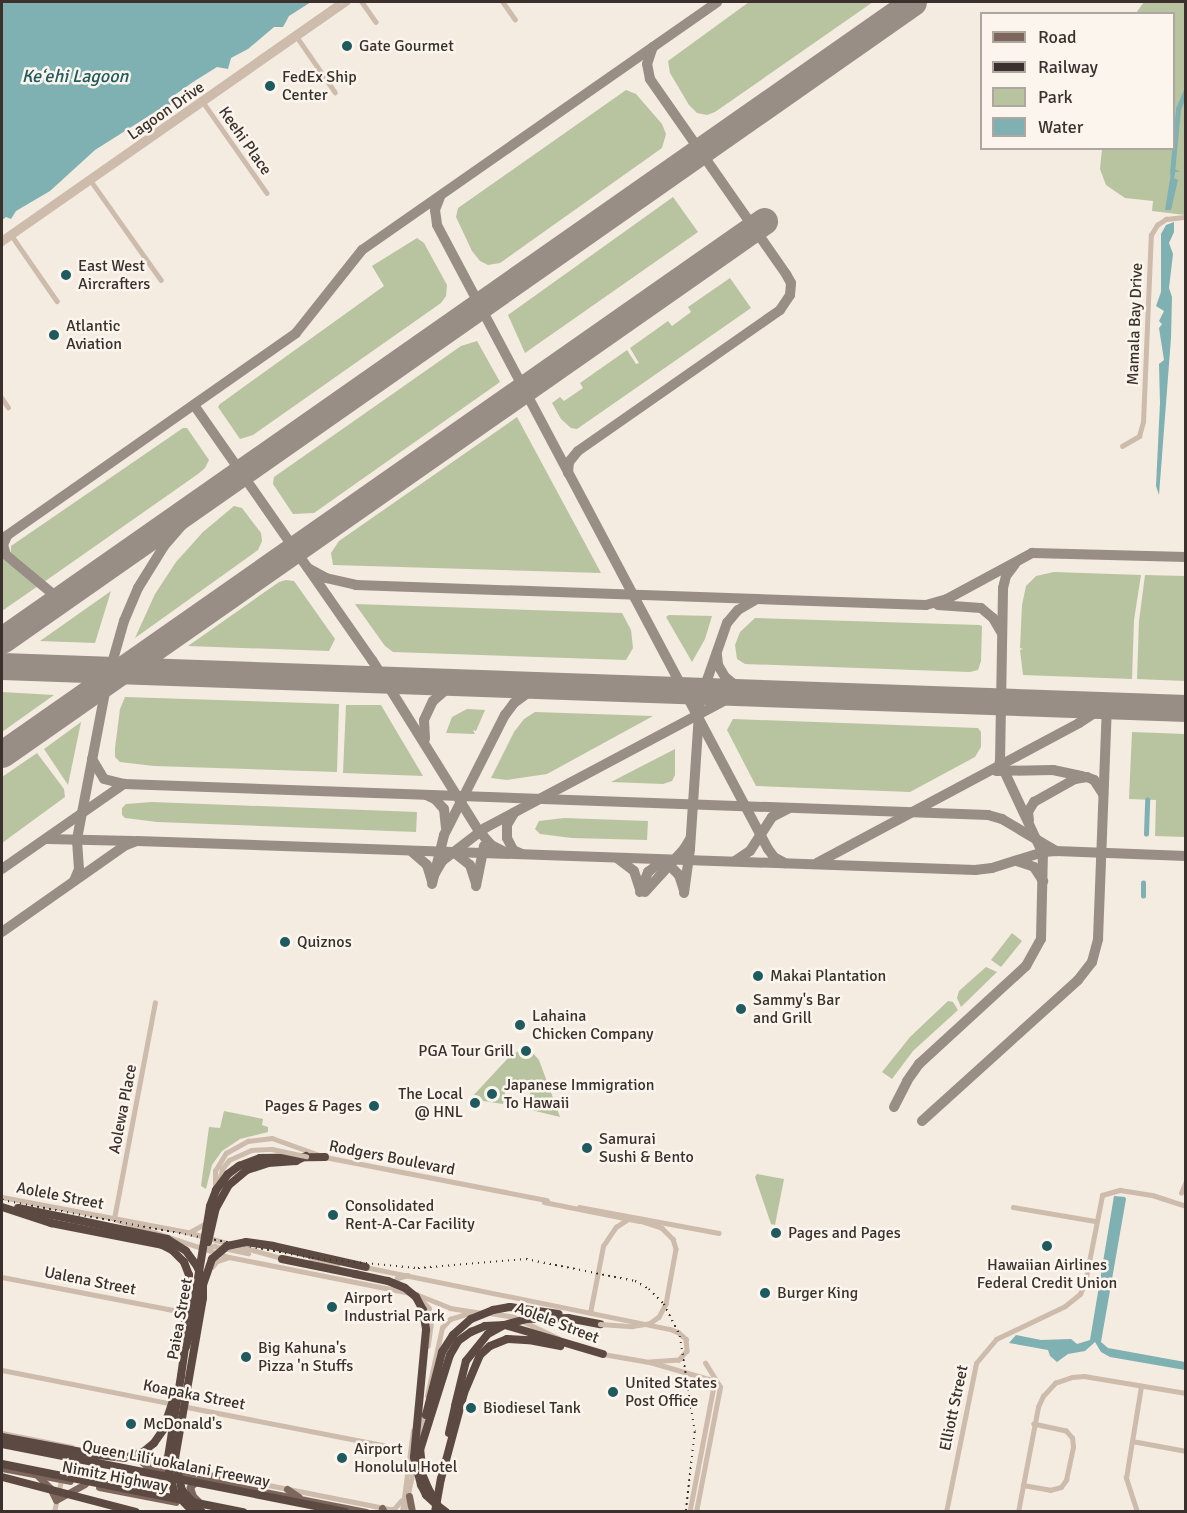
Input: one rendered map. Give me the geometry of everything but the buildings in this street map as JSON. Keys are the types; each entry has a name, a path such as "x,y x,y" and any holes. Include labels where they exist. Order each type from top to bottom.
{"highway":[{"path":"193,1512 174,1492 167,1463 212,1200 222,1180 239,1166 271,1156 325,1157"},
{"path":"197,1290 216,1208 229,1185 254,1167 296,1161 306,1156"},
{"path":"2,1206 162,1245 177,1254 184,1262 190,1280 184,1332 186,1347"},
{"path":"77,1224 167,1239 186,1251 198,1266 203,1281 203,1298 175,1458 182,1490 204,1510"},
{"path":"186,1347 215,1256 227,1246 236,1243 273,1246 366,1267"},
{"path":"282,1259 388,1281 405,1288 416,1297 423,1310 426,1330 414,1456 421,1485 426,1495 440,1510"},
{"path":"440,1510 423,1476 420,1450 439,1360 449,1340 464,1325 483,1313 510,1307 529,1308 600,1324"},
{"path":"440,1510 441,1479 461,1375 475,1347 488,1334 516,1321 537,1317 568,1318"},
{"path":"420,1450 450,1355 465,1336 485,1326 505,1325 603,1354"},
{"path":"441,1479 470,1376 485,1350 500,1341 521,1339 603,1354"},
{"path":"2,1438 110,1458 137,1455 149,1448 163,1430 181,1377"},
{"name":"Queen Liliʻuokalani Freeway","path":"2,1438 345,1512"},
{"name":"Queen Liliʻuokalani Freeway","path":"2,1466 243,1512"},
{"path":"2,1477 136,1512"}],"main road":[{"name":"Nimitz Highway","path":"2,1438 63,1454 151,1470 162,1468 205,1476"},
{"path":"50,1442 63,1454"},
{"path":"140,1460 151,1470"},
{"name":"Nimitz Highway","path":"2,1466 204,1510 223,1512"},
{"path":"36,1475 50,1488 56,1500 85,1484"},
{"path":"204,1510 193,1496 190,1487 195,1480 205,1476 222,1483 366,1512"},
{"path":"287,1489 301,1498"},
{"path":"409,1496 412,1512"},
{"path":"326,1504 336,1498"}],"street":[{"name":"Lagoon Drive","path":"2,238 339,2"},
{"name":"Lagoon Drive","path":"295,35 347,2"},
{"path":"362,2 376,22"},
{"path":"503,2 515,19"},
{"path":"295,35 335,92"},
{"name":"Keehi Place","path":"202,100 267,193"},
{"path":"89,179 161,280"},
{"name":"Mamala Bay Drive","path":"1122,446 1138,436 1143,422 1151,235 1157,225 1166,219 1185,217"},
{"name":"Lagoon Drive","path":"2,243 10,234"},
{"path":"10,234 57,301"},
{"path":"2,398 8,407"},
{"name":"Aolewa Place","path":"114,1219 155,1003"},
{"name":"Rodgers Boulevard","path":"204,1250 215,1192 213,1183 219,1162 230,1150 248,1141 278,1139 325,1157 719,1233"},
{"path":"215,1192 225,1165 235,1155 251,1149 272,1149 658,1226 673,1239 676,1249 663,1312 651,1323 641,1326 600,1324"},
{"path":"1181,1193 1185,1181"},
{"name":"Elliott Street","path":"946,1512 973,1372 979,1358 996,1339 1065,1306 1080,1294 1086,1278 1100,1198 1111,1191 1152,1195 1185,1208"},
{"name":"Aolele Street","path":"2,1197 188,1232 282,1259 366,1267 676,1330 686,1340 687,1351 679,1360 650,1362"},
{"path":"1013,1207 1095,1221"},
{"path":"188,1232 199,1229 210,1217"},
{"path":"590,1313 601,1254 612,1231 623,1221 633,1217"},
{"name":"Aolele Street","path":"114,1219 229,1257 416,1294 450,1308 514,1317 561,1339 603,1354 650,1362 710,1378 714,1383 712,1398"},
{"path":"204,1250 214,1246 241,1253 256,1253"},
{"name":"Paiea Street","path":"156,1498 177,1405 204,1250"},
{"path":"197,1290 209,1275 213,1264 229,1257"},
{"path":"391,1289 398,1278 410,1275"},
{"name":"Ualena Street","path":"2,1277 174,1310"},
{"path":"403,1512 401,1501 432,1323 429,1308 416,1294"},
{"path":"403,1512 409,1496 440,1331 450,1319 476,1312"},
{"path":"690,1512 717,1402 718,1383 705,1363"},
{"name":"Koapaka Street","path":"2,1370 382,1445"},
{"path":"1018,1512 1034,1424 1043,1396 1050,1387 1066,1378 1084,1376 1185,1393"},
{"path":"1137,1512 1126,1484 1141,1386"},
{"path":"696,1512 697,1487 712,1398 717,1402"},
{"path":"1023,1485 1052,1490 1062,1486 1073,1447 1072,1438 1066,1431 1034,1424"},
{"path":"2,1438 50,1442 140,1460 162,1468"},
{"path":"1132,1441 1185,1450"},
{"path":"54,1512 61,1480 63,1454 70,1446"},
{"path":"205,1476 336,1498 383,1510 394,1509 401,1501"}],"green space":[{"path":"749,2 873,2 715,112 707,115 697,113 689,105 670,73 668,61"},
{"path":"1144,2 1185,2 1185,215 1152,211 1153,201 1125,198 1106,185 1100,169 1102,150 1175,150 1175,12 1137,12"},
{"path":"626,90 636,94 662,124 666,134 662,148 500,263 488,265 480,261 472,251 456,217 458,208"},
{"path":"673,197 698,232 525,353 508,315"},
{"path":"417,238 424,243 447,285 446,296 441,303 253,435 240,439 218,407 220,404 384,286 372,266"},
{"path":"730,278 751,308 577,429 571,428 561,419 552,403 560,397 564,401 583,388 580,383 627,350 636,364 639,363 630,348 668,321 672,326 691,312 688,307"},
{"path":"477,341 500,382 314,513 293,514 273,484 274,477 461,346"},
{"path":"517,417 601,573 333,565 331,553 339,541"},
{"path":"183,428 187,428 209,460 198,474 44,582 11,554 11,546"},
{"path":"234,506 242,508 261,533 262,541 258,550 135,638 155,594 176,562 203,532"},
{"path":"2,558 38,586 2,611"},
{"path":"1054,572 1141,575 1134,620 1132,679 1023,675 1020,650 1023,649 1020,648 1022,605 1026,586 1036,576"},
{"path":"1145,575 1185,576 1185,681 1137,679 1139,621"},
{"path":"294,581 335,639 329,651 188,646 279,582"},
{"path":"111,591 95,643 40,641"},
{"path":"355,604 622,613 631,630 633,648 626,660 393,652 385,646"},
{"path":"669,615 712,616 705,639 692,662 666,617"},
{"path":"755,618 979,625 982,626 981,661 978,670 970,672 745,664 737,659 735,645 740,632"},
{"path":"2,692 54,695 2,732"},
{"path":"125,697 339,704 337,772 154,766 120,762 115,757 115,748 120,709"},
{"path":"346,705 381,705 423,776 343,773"},
{"path":"467,709 485,710 476,731 473,730 475,734 446,733 452,717"},
{"path":"535,712 653,716 547,774 507,780 491,778 514,732 524,719"},
{"path":"733,719 978,728 981,732 981,747 975,757 910,792 756,786 727,730"},
{"path":"81,722 68,785 44,749"},
{"path":"1132,732 1185,734 1185,837 1155,836 1156,800 1129,799"},
{"path":"675,749 675,775 672,781 663,784 611,782"},
{"path":"37,753 64,789 65,797 2,843 2,777"},
{"path":"152,802 417,812 416,832 157,822 125,818 122,815 122,808 126,804"},
{"path":"564,818 648,821 647,840 572,838 540,834 535,829 539,821"},
{"path":"1012,933 1022,941 1001,967 991,960"},
{"path":"986,967 997,972 961,1007 957,998 959,991"},
{"path":"948,1001 953,1002 958,1010 913,1051 892,1079 882,1072 910,1037"},
{"path":"519,1051 533,1053 539,1060 560,1117 527,1109 531,1088 507,1083 503,1104 470,1099 511,1055"},
{"path":"224,1111 263,1119 262,1125 268,1127 268,1132 240,1139 222,1151 212,1165 206,1189 201,1186 209,1127 220,1128"},
{"path":"757,1174 784,1179 775,1225 771,1224 755,1177"}],"water":[{"name":"Keʻehi Lagoon","path":"2,2 311,2 289,16 283,27 274,27 248,49 231,58 228,69 217,67 193,82 176,94 175,104 166,105 95,150 50,191 16,211 11,219 6,217 2,220"},
{"path":"1172,167 1180,172 1175,172 1174,178 1178,180 1171,210 1165,210"},
{"path":"1174,222 1174,232 1169,243 1173,254 1169,288 1172,297 1171,338 1159,495 1156,486 1160,403 1159,364 1164,360 1159,328 1162,324 1159,321 1164,311 1156,306 1161,292 1161,234 1166,225"},
{"path":"1114,1196 1126,1199 1101,1342 1108,1348 1185,1362 1185,1370 1110,1357 1101,1352 1095,1342 1085,1351 1068,1354 1057,1362 1050,1356 1048,1350 1009,1343 1016,1335 1041,1340 1071,1339 1077,1344 1090,1340"}],"waterway":[{"path":"1175,141 1178,109 1186,90"},
{"path":"1172,173 1174,150"},
{"path":"1146,834 1147,800"},
{"path":"1143,883 1143,896"}],"taxiway":[{"path":"2,539 296,333 362,250 717,2"},
{"path":"568,473 569,462 578,451 780,310 790,295 791,283 786,274 650,79 647,64 653,47"},
{"path":"440,197 435,210 437,225 768,849 774,857 785,863"},
{"path":"194,405 372,660 479,831 491,845 505,852"},
{"path":"74,881 79,869 77,839 107,681 124,621 138,588 164,546 190,516 231,479"},
{"path":"7,536 3,545 6,555 59,599"},
{"path":"308,568 326,578 356,585 926,605 947,599 1032,553 1186,557"},
{"path":"894,1107 907,1081 919,1064 1026,966 1041,939 1043,854 1000,762 1003,588 1006,576 1015,564"},
{"path":"684,893 690,849 700,700 727,623 738,610 755,600"},
{"path":"938,605 981,608 993,618 1001,632"},
{"path":"717,655 718,665 725,677 735,685 753,691"},
{"path":"425,739 424,720 433,701 448,688 471,683"},
{"path":"432,884 444,835 505,715 514,703 528,693 562,686"},
{"path":"434,875 442,861 485,828 726,700 741,694 759,693"},
{"path":"817,863 1079,723 1107,705"},
{"path":"922,1121 1078,980 1092,962 1098,939 1107,705"},
{"path":"92,759 104,779 124,784"},
{"path":"996,771 1053,770 1082,776"},
{"path":"1029,820 1028,812 1034,802 1075,779 1087,777 1094,780 1103,794"},
{"path":"2,869 124,784 988,815 1002,819 1056,851 1186,856"},
{"path":"426,795 435,799 444,809 446,827"},
{"path":"735,861 750,851 772,817 788,809"},
{"path":"514,813 507,825 507,838 513,850 522,854"},
{"path":"47,839 133,841"},
{"path":"645,892 684,849 690,839"},
{"path":"2,932 126,845 137,841 975,870 992,868 1043,852 1056,851"},
{"path":"476,886 484,846"},
{"path":"411,851 427,865 432,881"},
{"path":"455,853 470,865 476,883"},
{"path":"617,858 634,871 640,889"},
{"path":"640,892 648,872 664,860"},
{"path":"665,861 679,875 684,890"},
{"path":"1017,861 1034,867 1043,881"}],"runway":[{"path":"2,640 913,2"},
{"path":"2,754 764,221"},
{"path":"2,666 1186,708"}],"railway":[{"path":"2,1200 312,1258 418,1268 526,1259 635,1281 649,1289 664,1304 680,1336 695,1432 686,1512"}],"place":[{"name":"Gate Gourmet","path":"347,46"},
{"name":"FedEx Ship Center","path":"270,86"},
{"name":"East West Aircrafters","path":"66,275"},
{"name":"Atlantic Aviation","path":"54,335"},
{"name":"Quiznos","path":"285,942"},
{"name":"Makai Plantation","path":"758,976"},
{"name":"Sammy's Bar and Grill","path":"741,1009"},
{"name":"Lahaina Chicken Company","path":"520,1025"},
{"name":"PGA Tour Grill","path":"526,1051"},
{"name":"Japanese Immigration To Hawaii","path":"492,1094"},
{"name":"The Local @ HNL","path":"475,1103"},
{"name":"Pages & Pages","path":"374,1106"},
{"name":"Samurai Sushi & Bento","path":"587,1148"},
{"name":"Consolidated Rent-A-Car Facility","path":"333,1215"},
{"name":"Pages and Pages","path":"776,1233"},
{"name":"Hawaiian Airlines Federal Credit Union","path":"1047,1246"},
{"name":"Burger King","path":"765,1293"},
{"name":"Airport Industrial Park","path":"332,1307"},
{"name":"Big Kahuna's Pizza 'n Stuffs","path":"246,1357"},
{"name":"United States Post Office","path":"613,1392"},
{"name":"Biodiesel Tank","path":"471,1408"},
{"name":"McDonald's","path":"131,1424"},
{"name":"Airport Honolulu Hotel","path":"342,1458"}]}
